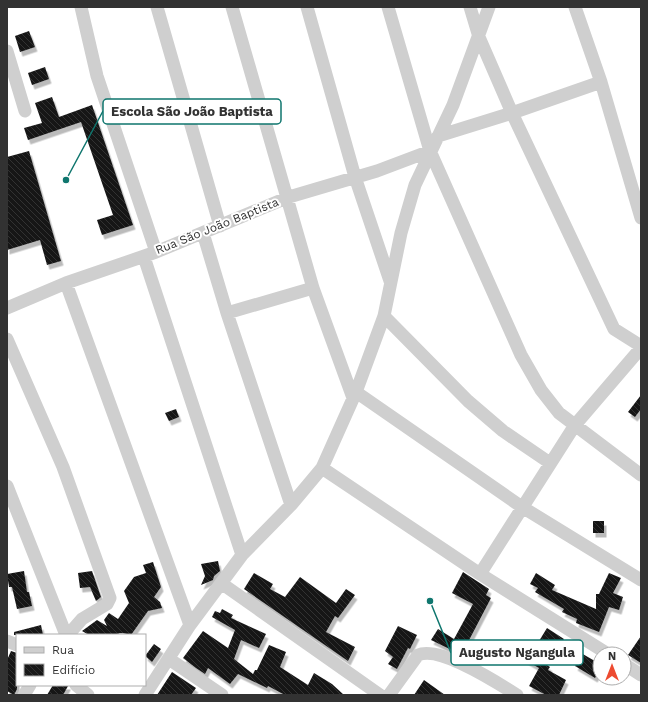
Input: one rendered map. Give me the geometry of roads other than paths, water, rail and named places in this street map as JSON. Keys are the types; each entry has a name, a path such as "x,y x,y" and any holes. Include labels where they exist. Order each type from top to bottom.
{"street":[{"path":"81,7 97,76 156,252"},
{"path":"157,7 220,226"},
{"path":"232,7 313,288 354,395 522,507 641,580"},
{"path":"307,7 356,177 390,281"},
{"path":"388,7 430,151 521,355 541,390 559,413 641,475"},
{"path":"470,7 479,38 512,113 614,328 641,347 575,425 480,574"},
{"path":"145,695 190,625 242,555 291,505 322,468 354,395 384,316 401,233 415,184 453,105 479,38 489,7"},
{"path":"575,7 601,82 641,218"},
{"path":"7,51 25,111"},
{"path":"438,136 512,113 601,82"},
{"name":"Rua São João Baptista","path":"7,308 66,283 144,257 288,197 356,177 430,151"},
{"path":"203,233 227,313 291,505"},
{"path":"144,257 242,555"},
{"path":"66,283 190,625"},
{"path":"227,313 313,288"},
{"path":"384,316 468,401 503,431 550,463"},
{"path":"7,339 63,467 110,598 107,604 82,619 68,634"},
{"path":"322,468 480,574 595,646"},
{"path":"7,486 67,634"},
{"path":"221,583 380,695"},
{"path":"389,695 418,655 424,652 436,653 480,672 517,695"},
{"path":"169,659 222,695"},
{"path":"632,669 641,675"},
{"path":"24,695 29,686"},
{"path":"77,686 88,695"}],"place":[{"name":"Escola São João Baptista","path":"66,180"},
{"name":"Augusto Ngangula","path":"430,601"}]}
